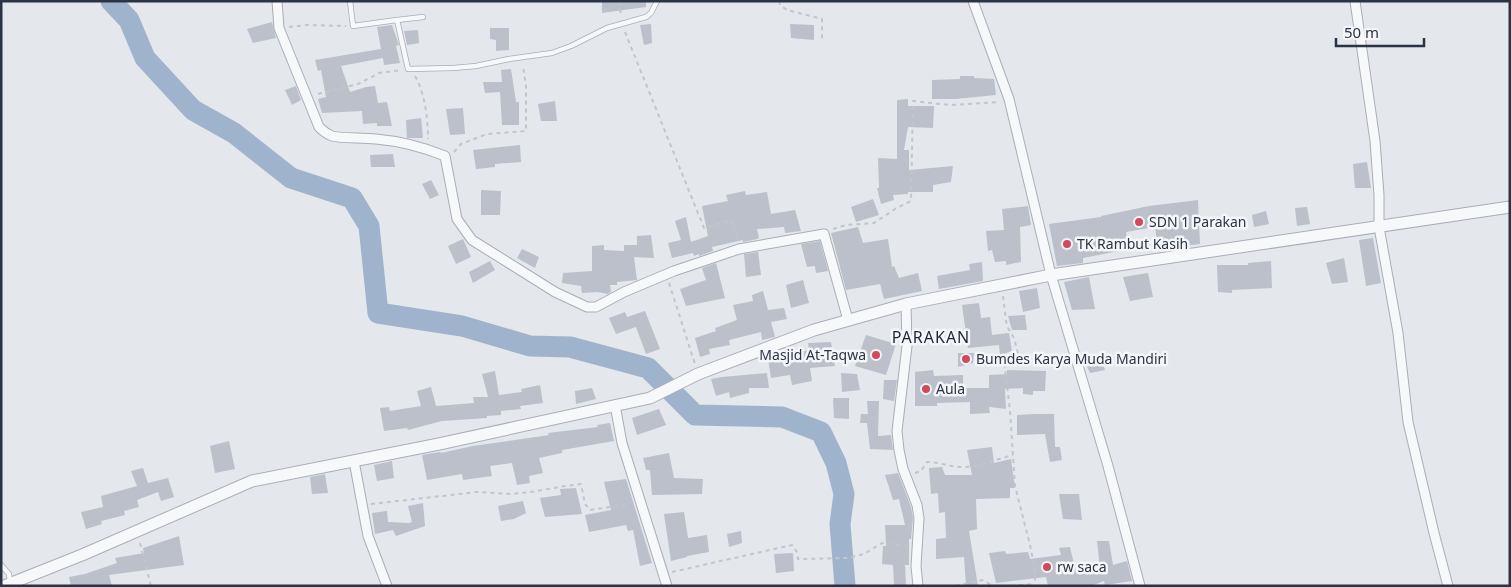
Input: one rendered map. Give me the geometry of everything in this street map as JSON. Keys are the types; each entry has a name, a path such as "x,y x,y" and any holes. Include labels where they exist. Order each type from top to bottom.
{"street":[{"path":"277,1 279,28 319,127 324,132 333,136 378,139 428,149 445,156 457,219 472,240 555,292 578,304 591,308 667,274 739,249 824,234 848,320"},
{"path":"973,1 1010,103 1051,275 1108,466 1140,586"},
{"path":"1355,1 1375,142 1379,195 1379,227 1398,333 1408,422 1448,586"},
{"path":"7,585 82,555 252,480 440,444 650,398 698,374 814,330 906,304 1051,275 1510,207"},
{"path":"906,304 908,346 897,431 899,450 906,478 917,505 919,518 916,566 918,586"},
{"path":"615,405 622,443 667,586"},
{"path":"354,461 368,536 387,586"}],"lane":[{"path":"350,1 353,26 423,17"},
{"path":"397,20 408,69 453,68 552,53 571,46 599,31 646,17 651,13 658,1"},
{"path":"1,565 9,574 7,585"}],"path":[{"path":"619,1 622,23 704,228 732,220 739,249"},
{"path":"780,1 780,5 787,10 822,19 822,41"},
{"path":"279,28 308,25 353,26"},
{"path":"445,156 455,151 461,144 487,134 526,131 525,76 522,57"},
{"path":"308,96 358,84 379,73 408,69 419,83 426,110 428,149"},
{"path":"824,234 833,228 846,225 874,223 894,209 911,201 914,101 950,104 1010,103"},
{"path":"667,274 698,374"},
{"path":"1001,286 1008,328 1014,338 1019,358 1005,363 1015,486 1035,570 1035,585 1011,586"},
{"path":"906,478 921,471 927,462 940,462 962,467 1012,455"},
{"path":"361,505 477,492 511,494 581,484 585,504 590,510 641,502"},
{"path":"135,531 140,542 151,586"},
{"path":"662,574 792,545 797,552 798,559 847,558 864,554 882,543 918,548"},
{"path":"956,586 983,580 993,586 1004,586"}],"building":[{"path":"602,1 646,1 646,7 602,13"},
{"path":"272,22 276,38 253,43 247,29"},
{"path":"651,24 652,43 644,45 640,25"},
{"path":"790,24 814,25 814,40 791,38"},
{"path":"392,25 399,45 396,46 400,63 384,65 383,58 341,66 350,92 375,86 378,103 387,102 392,126 377,126 377,123 363,124 362,111 322,113 318,99 326,97 321,70 318,71 315,60 381,49 377,27"},
{"path":"490,28 509,28 509,50 496,51 496,40 490,39"},
{"path":"418,30 419,43 407,45 404,31"},
{"path":"511,69 516,102 519,102 519,125 502,125 500,92 485,93 483,82 502,82 501,70"},
{"path":"960,76 994,79 996,95 932,99 932,80 960,79"},
{"path":"296,86 301,100 292,105 285,90"},
{"path":"908,99 908,106 934,106 933,128 908,127 904,150 909,150 909,170 953,166 951,182 933,185 933,192 908,192 908,194 893,195 894,200 881,204 877,188 879,188 878,158 897,159 897,100"},
{"path":"555,101 557,121 541,121 538,104"},
{"path":"463,108 465,134 450,135 446,109"},
{"path":"421,118 423,138 407,138 406,120"},
{"path":"520,145 521,162 495,164 495,167 476,169 473,150"},
{"path":"393,154 395,167 371,167 370,155"},
{"path":"1367,162 1371,188 1355,188 1353,164"},
{"path":"431,180 439,195 430,199 422,184"},
{"path":"481,190 501,191 500,215 481,215"},
{"path":"745,191 746,195 767,192 771,214 795,210 801,231 785,233 784,227 757,229 759,238 757,239 712,247 713,251 699,256 699,254 694,256 693,253 672,258 668,243 681,240 675,221 686,217 691,242 708,236 702,206 728,201 726,195"},
{"path":"873,199 879,215 856,222 851,207"},
{"path":"1198,200 1200,244 1158,249 1155,227 1126,232 1129,249 1083,258 1083,263 1057,266 1049,224 1101,217 1149,206"},
{"path":"1028,206 1031,225 1020,227 1021,262 1006,265 1006,261 995,262 992,250 988,251 986,231 1004,230 1002,209"},
{"path":"1307,207 1310,224 1297,226 1295,208"},
{"path":"1266,211 1269,224 1254,227 1252,215"},
{"path":"858,227 863,243 888,239 892,267 894,266 899,278 918,273 922,291 884,299 880,284 846,290 831,233"},
{"path":"651,235 654,258 634,257 637,280 617,282 617,285 610,285 611,292 608,294 597,292 582,293 581,286 562,283 563,273 592,271 592,246 604,245 604,250 624,251 624,245 637,245 637,236"},
{"path":"1373,238 1381,283 1366,286 1359,240"},
{"path":"463,239 471,257 456,264 448,246"},
{"path":"820,241 828,271 816,273 815,266 807,267 801,244"},
{"path":"522,249 539,257 535,268 517,258"},
{"path":"758,252 761,275 746,277 744,254"},
{"path":"1344,258 1348,282 1332,284 1326,263"},
{"path":"490,261 495,270 473,283 469,272"},
{"path":"1271,261 1272,288 1232,290 1232,293 1218,292 1217,265 1248,265 1248,263"},
{"path":"982,262 983,281 939,289 937,276 970,270 969,264"},
{"path":"716,263 725,298 686,306 680,289 706,280 702,268"},
{"path":"1148,273 1153,297 1130,301 1123,277"},
{"path":"1089,277 1095,309 1072,310 1064,282"},
{"path":"803,280 809,303 791,308 786,285"},
{"path":"1037,288 1040,308 1023,312 1019,291"},
{"path":"763,291 768,310 784,308 787,319 771,322 775,337 762,340 761,332 729,340 730,345 709,349 710,354 700,357 695,338 716,331 715,328 737,320 733,305 753,301 752,295"},
{"path":"979,303 981,318 990,317 992,335 1009,333 1012,351 1000,355 999,345 968,348 962,305"},
{"path":"645,311 660,349 646,354 636,327 616,334 609,318 625,312 627,317"},
{"path":"1025,315 1027,330 1012,330 1008,316"},
{"name":"Masjid At-Taqwa","path":"866,335 896,344 886,375 855,366"},
{"path":"831,342 835,366 810,368 812,381 792,385 790,375 771,378 768,359 809,350 808,343"},
{"name":"Bumdes Karya Muda Mandiri","path":"958,353 974,353 973,363 958,367"},
{"path":"1101,358 1105,370 1090,373 1085,362"},
{"path":"933,370 934,376 963,375 963,388 989,388 989,375 1007,374 1007,370 1046,371 1045,391 1033,391 1033,395 1023,394 1023,388 1005,389 1006,409 989,407 990,413 970,414 970,402 937,403 937,406 915,406 915,372"},
{"path":"495,371 499,395 522,392 521,389 540,385 543,403 520,406 521,409 501,411 501,415 487,416 487,418 442,421 408,430 407,428 384,431 380,408 389,407 390,411 421,406 417,391 431,387 436,406 474,403 473,397 488,397 482,374"},
{"path":"767,373 769,388 749,388 749,393 730,398 729,392 716,396 711,379 722,377"},
{"path":"841,373 857,374 860,390 842,392"},
{"path":"884,380 897,380 894,401 883,399"},
{"path":"592,388 596,399 576,404 575,391"},
{"path":"833,398 849,398 849,419 834,418"},
{"path":"867,401 879,401 878,436 891,435 893,450 870,449 867,423 860,423 861,414 868,414"},
{"path":"659,409 666,425 637,435 632,418"},
{"path":"1054,414 1055,447 1060,447 1062,460 1050,462 1045,434 1017,435 1017,415"},
{"path":"610,423 614,441 562,450 562,453 539,458 543,473 529,476 530,483 517,485 512,463 490,466 492,476 463,480 462,474 427,480 422,455 549,435 548,433 598,427 597,425"},
{"path":"229,441 235,469 215,473 210,446"},
{"path":"992,447 994,463 1011,459 1015,488 1010,488 1010,498 976,499 977,529 969,531 978,586 966,586 964,557 936,559 936,539 946,538 945,512 939,513 938,493 931,494 929,468 942,467 945,475 972,475 967,450"},
{"path":"669,453 674,478 703,479 702,494 652,495 650,470 646,470 643,458"},
{"path":"392,461 394,478 377,481 374,465"},
{"path":"143,468 148,483 168,478 174,497 161,501 158,492 137,500 139,507 124,511 125,515 101,521 102,524 86,529 81,512 103,507 101,496 137,486 131,471"},
{"path":"898,473 911,507 913,518 911,539 909,539 909,565 905,565 906,586 894,586 893,565 882,564 883,546 886,546 885,525 905,525 899,499 893,500 885,475"},
{"path":"325,474 328,493 312,494 310,477"},
{"path":"626,479 652,563 640,566 633,530 628,531 626,525 589,532 585,515 611,510 604,482"},
{"path":"576,488 582,514 545,517 540,498 561,495 560,489"},
{"path":"1059,494 1079,494 1082,520 1063,519"},
{"path":"523,501 526,513 514,519 501,521 498,506"},
{"path":"423,503 425,526 396,536 393,530 375,534 372,513 387,511 388,522 409,523 412,522 408,506"},
{"path":"684,512 688,538 707,535 709,552 671,561 664,514"},
{"path":"741,531 742,543 729,547 727,534"},
{"path":"179,536 184,565 109,575 112,586 71,586 69,577 85,574 117,563 115,558 144,553 143,548"},
{"path":"1097,541 1109,541 1113,565 1127,561 1132,581 1105,585 1104,581 1091,586 1048,586 1046,577 996,583 989,553 1005,551 1006,554 1028,552 1030,559 1061,555 1059,548 1070,547 1076,572 1100,569"},
{"path":"793,553 794,571 776,573 774,554"}],"waterway":[{"path":"111,1 129,20 145,58 193,110 234,133 291,178 352,198 369,226 378,313 462,326 530,346 570,347 648,368 695,415 782,417 821,432 836,463 844,494 840,524 845,586"}],"place":[{"name":"SDN 1 Parakan","path":"1139,222"},
{"name":"TK Rambut Kasih","path":"1067,244"},
{"name":"Masjid At-Taqwa","path":"876,355"},
{"name":"Bumdes Karya Muda Mandiri","path":"966,359"},
{"name":"Aula","path":"926,389"},
{"name":"rw saca","path":"1047,567"}],"district":[{"name":"PARAKAN","path":"931,337"}]}
